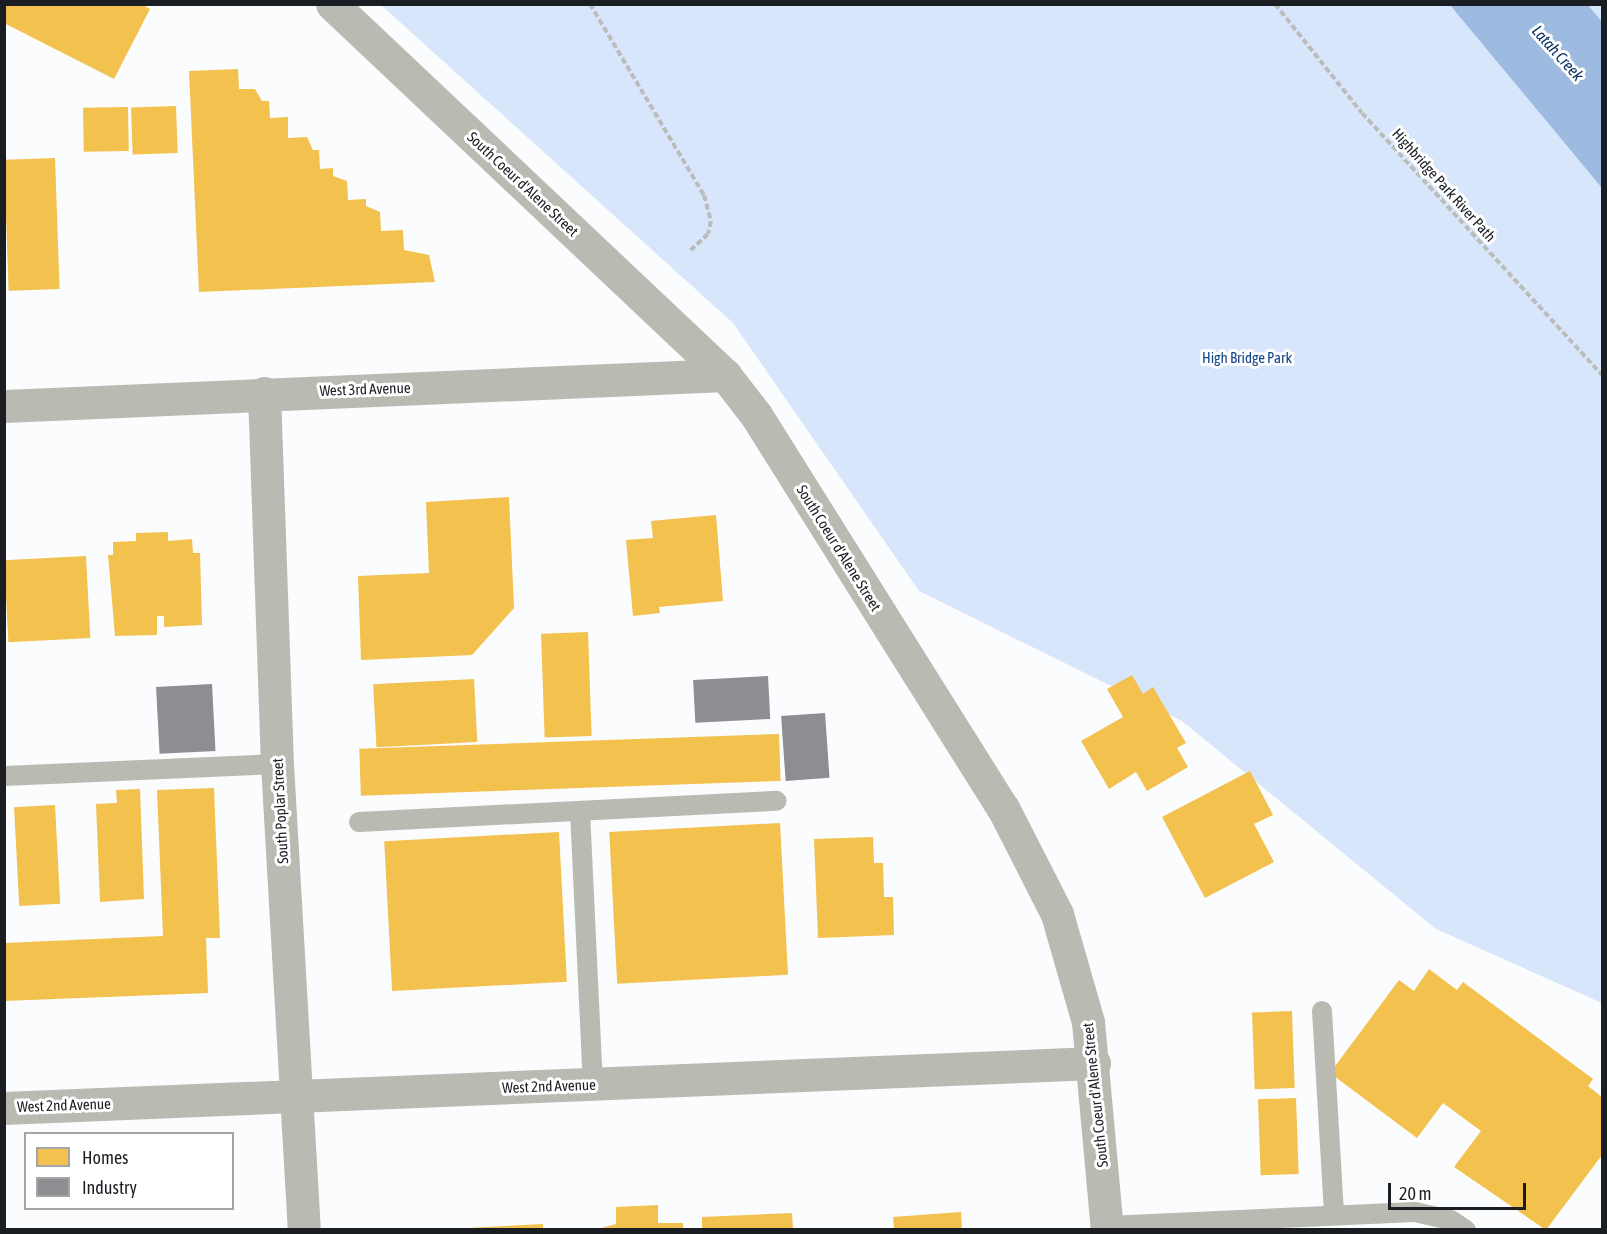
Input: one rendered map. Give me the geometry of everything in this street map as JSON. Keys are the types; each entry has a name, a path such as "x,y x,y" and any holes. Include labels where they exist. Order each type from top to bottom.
{"street":[{"name":"South Coeur d'Alene Street","path":"332,4 725,375 1003,808 1057,914 1075,966 1094,1063 1107,1228"},
{"name":"West 3rd Avenue","path":"4,405 725,375"},
{"name":"South Poplar Street","path":"264,393 277,764 304,1230"},
{"name":"West 2nd Avenue","path":"4,1108 1094,1063"}],"lane":[{"path":"4,776 277,764"},
{"path":"359,822 776,801"},
{"path":"580,811 593,1084"},
{"path":"1322,1011 1334,1214"},
{"path":"1107,1228 1334,1214 1415,1212 1452,1220 1466,1230"}],"path":[{"path":"590,4 704,195 711,221 708,234 690,251"},
{"name":"Highbridge Park River Path","path":"1275,4 1362,113 1602,375"}],"green space":[{"name":"High Bridge Park","path":"381,5 1602,5 1602,1003 1436,929 1182,721 919,591 733,323"}],"water":[{"name":"Latah Creek","path":"1450,5 1588,5 1602,22 1602,188"}],"building: Homes":[{"path":"4,4 141,4 150,9 114,79 4,23"},
{"path":"238,69 239,89 255,89 262,101 269,101 270,118 288,117 288,138 307,137 313,150 319,150 320,169 333,168 333,176 347,181 348,200 366,199 366,206 380,212 381,231 403,230 404,250 429,255 435,282 199,292 189,71"},
{"path":"176,106 178,153 133,155 131,108"},
{"path":"128,107 129,151 84,152 83,108"},
{"path":"55,158 60,289 9,291 4,160"},
{"path":"509,497 514,608 472,655 361,660 358,576 429,573 426,502"},
{"path":"716,515 723,601 659,607 660,613 633,616 626,540 653,538 651,521"},
{"path":"168,532 168,541 192,539 193,553 200,553 202,625 164,627 164,616 157,616 157,635 115,636 108,555 113,555 113,542 136,541 136,533"},
{"path":"86,556 90,638 8,642 4,560"},
{"path":"588,632 592,736 545,738 541,634"},
{"path":"1132,675 1143,694 1153,687 1186,743 1177,748 1188,767 1147,791 1136,772 1109,789 1081,741 1123,717 1107,689"},
{"path":"474,679 477,742 376,747 373,684"},
{"path":"779,734 781,781 361,796 359,749"},
{"path":"1250,771 1273,815 1254,824 1274,862 1205,898 1162,817"},
{"path":"214,788 220,938 206,938 208,993 4,1001 4,943 163,936 157,790"},
{"path":"140,789 144,899 100,902 96,804 117,803 116,790"},
{"path":"55,805 60,904 19,906 14,807"},
{"path":"780,823 788,975 617,984 609,832"},
{"path":"559,832 567,982 392,991 384,841"},
{"path":"873,837 874,863 883,863 884,897 893,897 894,935 818,938 814,839"},
{"path":"1429,969 1457,990 1463,982 1593,1079 1588,1086 1602,1097 1602,1155 1546,1230 1454,1167 1481,1131 1443,1103 1417,1138 1330,1073 1399,980 1414,991"},
{"path":"1292,1011 1295,1088 1255,1089 1252,1012"},
{"path":"1296,1098 1299,1174 1261,1175 1258,1099"},
{"path":"658,1205 658,1223 683,1223 683,1230 594,1230 616,1224 616,1207"},
{"path":"961,1212 962,1230 894,1230 893,1217"},
{"path":"792,1213 793,1230 702,1230 702,1217"},
{"path":"543,1224 543,1230 467,1230 467,1228"}],"building: Industry":[{"path":"768,676 770,719 695,723 693,680"},
{"path":"212,684 216,751 160,754 156,687"},
{"path":"825,713 830,778 786,781 781,716"}]}
